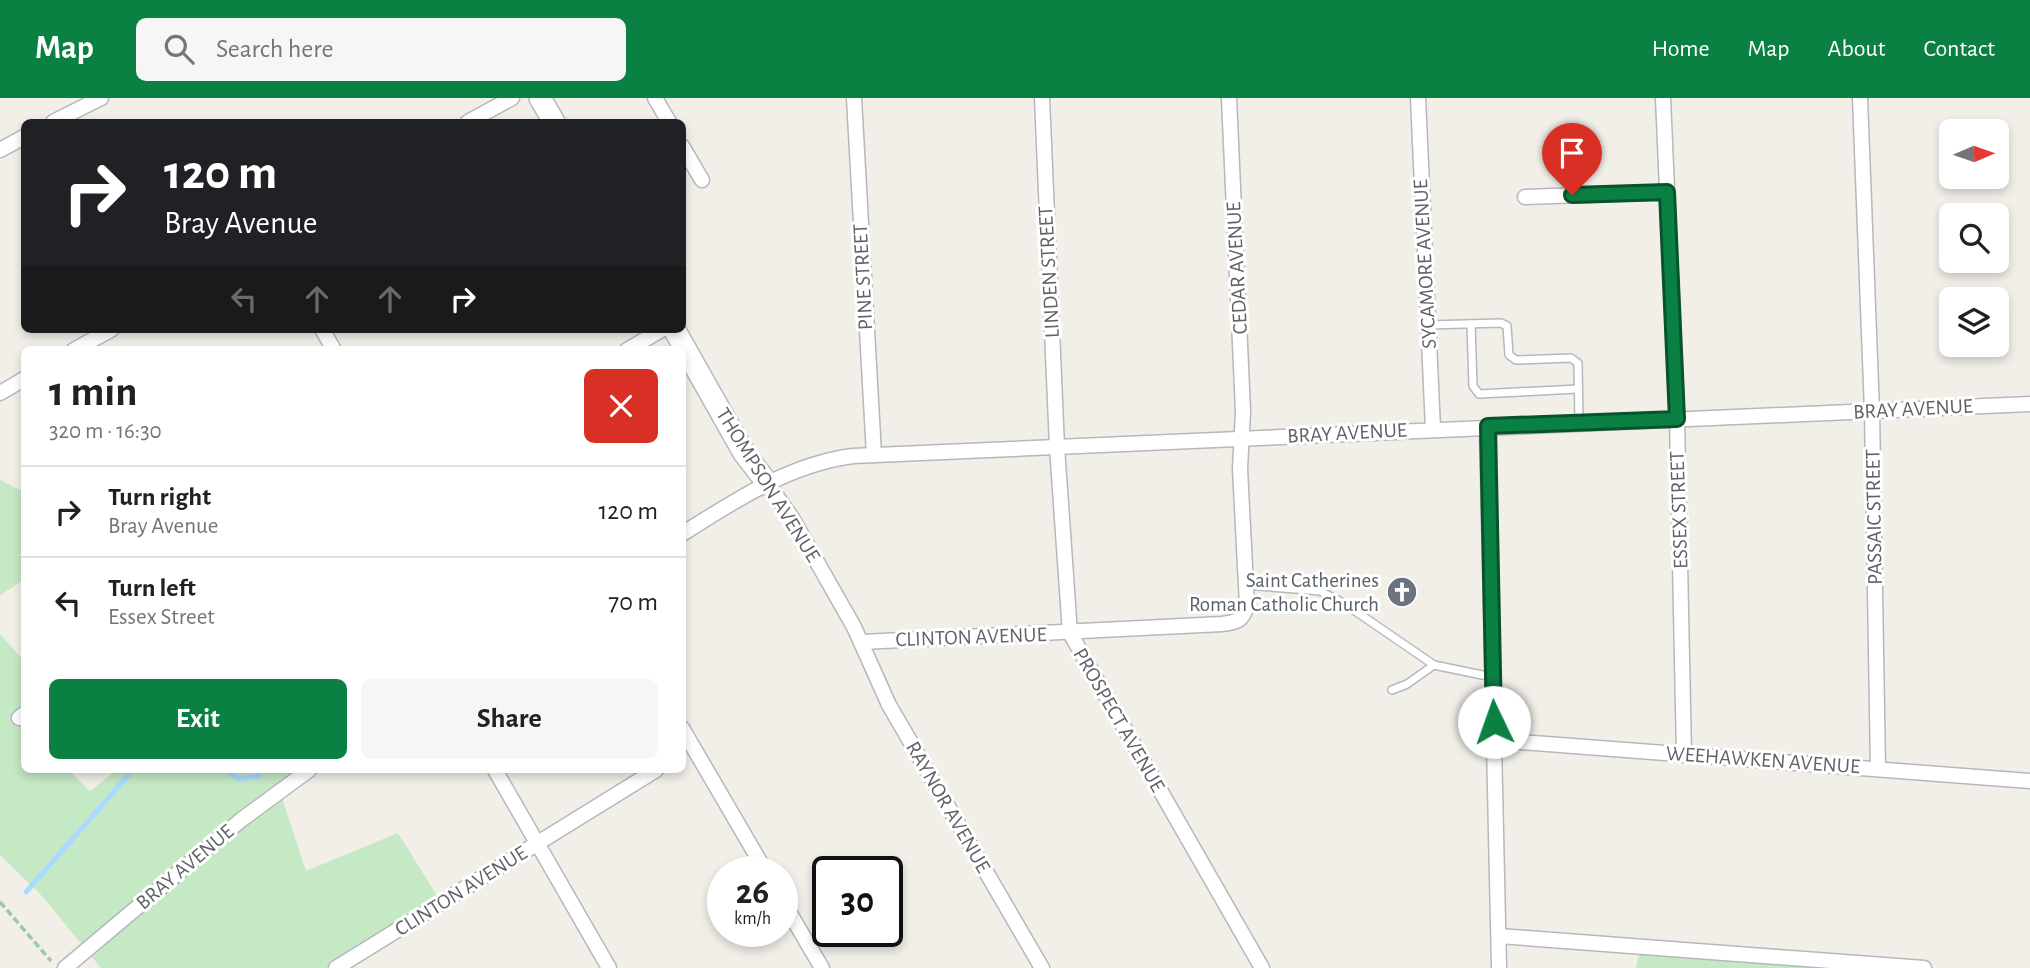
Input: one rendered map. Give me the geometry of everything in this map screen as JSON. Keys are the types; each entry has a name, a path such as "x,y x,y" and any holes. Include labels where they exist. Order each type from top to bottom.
{"street":[{"path":"59,119 101,98"},
{"path":"474,119 512,98"},
{"path":"540,98 552,119"},
{"path":"655,98 667,119"},
{"name":"PINE STREET","path":"854,98 874,455"},
{"name":"LINDEN STREET","path":"1042,98 1057,447"},
{"name":"CEDAR AVENUE","path":"1229,98 1243,411 1240,469 1245,615"},
{"name":"SYCAMORE AVENUE","path":"1418,98 1433,429"},
{"name":"ESSEX STREET","path":"1663,98 1677,419 1684,755"},
{"name":"PASSAIC STREET","path":"1860,98 1872,411 1878,769"},
{"path":"0,149 21,138"},
{"path":"686,153 702,180"},
{"path":"1525,197 1667,192"},
{"path":"81,346 105,333"},
{"path":"634,346 656,333"},
{"name":"THOMPSON AVENUE","path":"686,350 744,453 792,518 862,642"},
{"path":"0,393 21,381"},
{"name":"BRAY AVENUE","path":"686,532 768,484 812,464 874,455 1579,421 2030,404"},
{"path":"1488,426 1499,968"},
{"name":"PROSPECT AVENUE","path":"1057,447 1070,634 1262,968"},
{"name":"CLINTON AVENUE","path":"862,642 1070,634 1222,624 1238,622 1245,615"},
{"name":"RAYNOR AVENUE","path":"862,642 889,705 1042,968"},
{"name":"WEEHAWKEN AVENUE","path":"1495,740 2030,781"},
{"path":"688,750 756,856"},
{"name":"BRAY AVENUE","path":"59,966 241,820 305,773"},
{"path":"497,773 609,968"},
{"name":"CLINTON AVENUE","path":"337,968 651,773"},
{"path":"798,928 821,968"},
{"path":"1499,936 1924,968"}],"lane":[{"path":"1428,325 1501,323 1507,326 1509,355 1516,360 1571,358 1578,363 1579,421"},
{"path":"1471,324 1473,386 1479,394 1578,389"},
{"path":"1246,584 1320,591 1345,604 1434,665 1492,677"},
{"path":"1392,690 1407,684 1434,665"}],"path":[{"path":"0,902 59,966"}],"green space":[{"path":"0,480 21,490 21,582 0,595"},
{"path":"0,634 21,658 21,711 14,719 21,726 21,773 71,773 90,791 113,773 310,773 280,792 306,871 398,833 444,907 346,968 101,968 42,896 0,855"},
{"path":"1640,947 1879,968 1636,968"}],"waterway":[{"path":"26,892 130,773"},
{"path":"229,773 238,779 260,776"}],"place":[{"name":"Saint Catherines Roman Catholic Church","path":"1402,592"}],"route":[{"path":"1494,722 1488,426 1677,419 1667,192 1572,195"}]}
